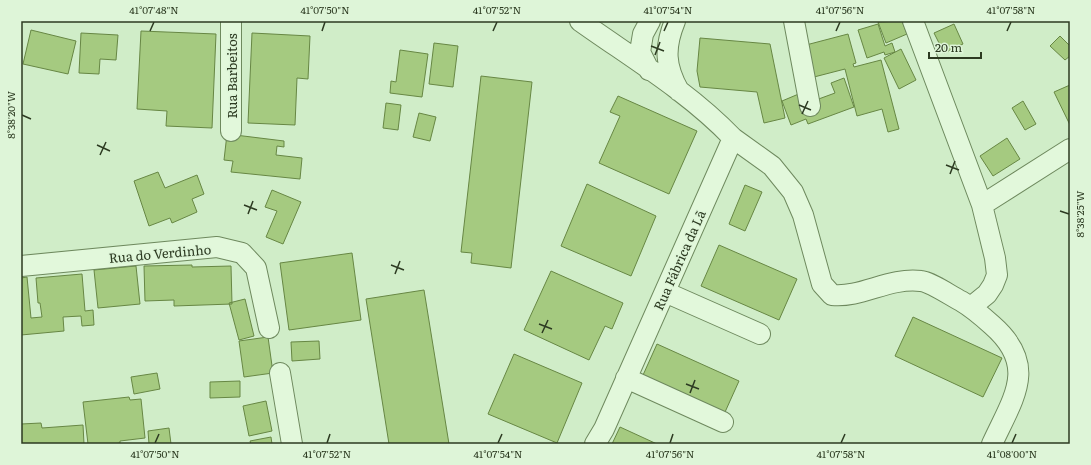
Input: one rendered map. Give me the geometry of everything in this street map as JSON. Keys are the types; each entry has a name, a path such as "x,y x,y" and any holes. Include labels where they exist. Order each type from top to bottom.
{"street":[{"name":"Rua Barbeitos","path":"230,21 231,131"},
{"path":"580,21 680,93 717,122 733,138 772,166 793,192 803,215 822,284 832,295 846,297 890,282 922,281 971,307 999,331 1013,346 1019,363 1017,391 992,444"},
{"path":"649,70 640,52 643,34 650,21"},
{"path":"675,21 669,37 667,57 669,72 680,93"},
{"path":"794,21 810,106"},
{"path":"913,21 982,205 995,258 997,275 993,285 986,294 971,307"},
{"name":"Rua Fábrica da Lã","path":"595,444 604,429 733,138"},
{"path":"982,205 1070,149"},
{"name":"Rua do Verdinho","path":"21,266 217,247 242,253 256,268 269,328"},
{"path":"665,292 760,334"},
{"path":"280,373 292,444"},
{"path":"626,378 723,422"}],"building":[{"path":"902,21 907,34 886,43 878,22"},
{"path":"878,24 885,46 892,43 895,52 885,55 884,52 867,58 858,30"},
{"path":"954,24 963,44 944,53 934,33"},
{"path":"31,30 76,41 68,74 23,64"},
{"path":"141,31 216,34 212,128 166,126 167,111 137,109"},
{"path":"81,33 118,35 116,60 100,59 99,74 79,73"},
{"path":"252,33 310,36 308,79 297,78 295,125 248,123"},
{"path":"848,34 856,63 853,64 854,67 881,60 899,129 888,132 882,109 857,116 845,69 814,77 806,45"},
{"path":"1060,36 1070,46 1070,56 1065,60 1050,46"},
{"path":"700,38 770,44 785,118 764,123 757,92 700,87 697,71"},
{"path":"434,43 458,46 453,87 429,84"},
{"path":"901,49 916,80 899,89 884,58"},
{"path":"400,50 428,54 422,97 390,93 391,81 396,82"},
{"path":"481,76 532,82 511,268 471,263 472,253 461,252"},
{"path":"844,78 854,107 808,124 806,119 791,125 782,101 801,93 805,104 835,93 831,83"},
{"path":"1070,85 1070,125 1054,92"},
{"path":"618,96 697,131 669,194 599,163 620,116 610,112"},
{"path":"1023,101 1036,124 1025,130 1012,108"},
{"path":"386,103 401,105 398,130 383,128"},
{"path":"419,113 436,117 430,141 413,137"},
{"path":"227,134 284,141 284,147 277,146 276,155 302,158 300,179 231,172 233,161 224,160"},
{"path":"1007,138 1020,159 993,176 980,156"},
{"path":"158,172 165,188 197,175 204,194 192,199 197,212 172,223 170,218 149,226 134,181"},
{"path":"587,184 656,216 631,276 561,246"},
{"path":"745,185 762,192 745,231 729,224"},
{"path":"272,190 301,202 283,244 266,237 277,211 265,207"},
{"path":"719,245 797,279 779,320 701,286"},
{"path":"352,253 361,320 289,330 280,263"},
{"path":"192,265 192,267 231,266 232,304 174,306 174,300 145,301 144,266"},
{"path":"136,266 140,304 98,308 94,270"},
{"path":"551,271 623,303 612,329 605,326 589,360 524,330"},
{"path":"82,274 85,311 93,310 94,325 82,326 81,316 63,317 64,331 21,335 21,278 27,277 31,318 42,317 40,303 38,303 36,278"},
{"path":"424,290 449,444 389,444 366,299"},
{"path":"245,299 254,336 239,340 229,303"},
{"path":"913,317 1002,358 983,397 895,356"},
{"path":"268,337 273,373 244,377 239,341"},
{"path":"319,341 320,359 292,361 291,342"},
{"path":"657,344 739,381 721,421 639,384"},
{"path":"514,354 582,383 557,443 488,414"},
{"path":"157,373 160,389 134,394 131,377"},
{"path":"240,381 240,397 210,398 210,382"},
{"path":"129,397 130,400 141,399 145,438 120,441 120,443 114,444 88,444 83,402"},
{"path":"266,401 272,431 249,436 243,406"},
{"path":"41,423 42,428 83,425 84,444 21,444 21,424"},
{"path":"620,427 657,444 612,444"},
{"path":"169,428 171,444 149,444 148,431"},
{"path":"271,437 272,444 251,444 250,441"}]}
